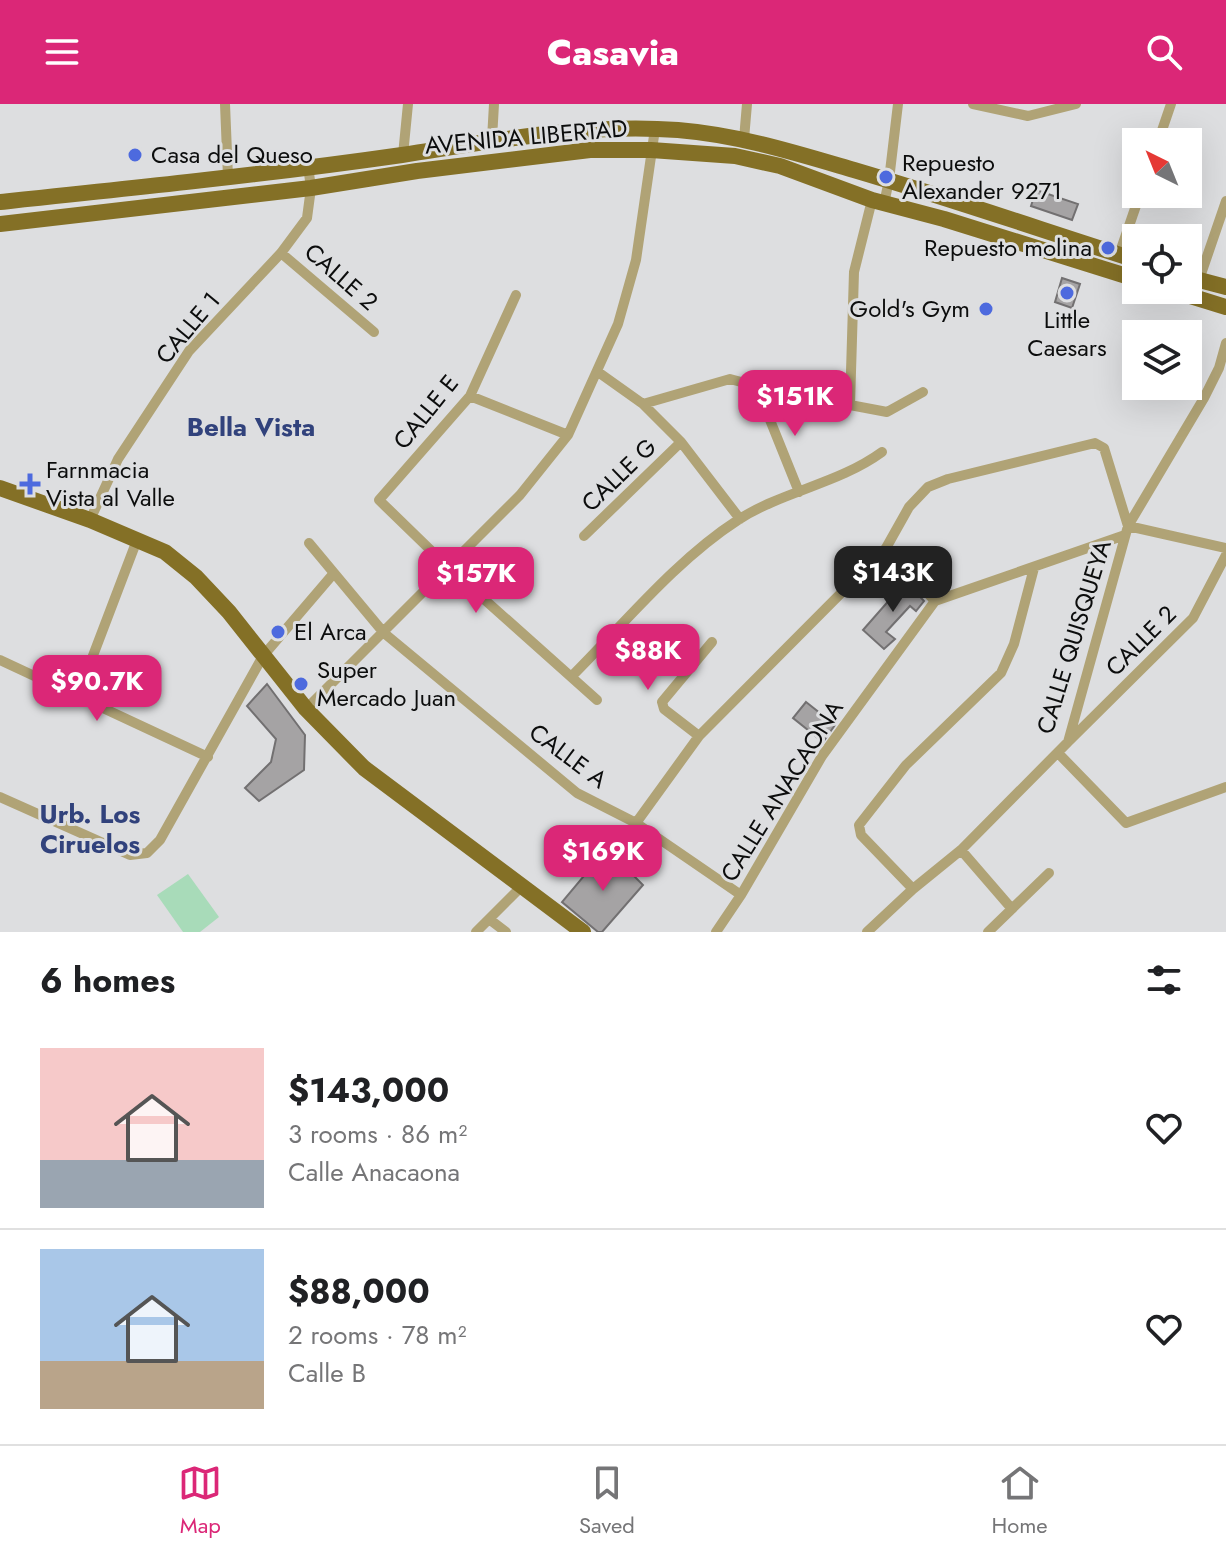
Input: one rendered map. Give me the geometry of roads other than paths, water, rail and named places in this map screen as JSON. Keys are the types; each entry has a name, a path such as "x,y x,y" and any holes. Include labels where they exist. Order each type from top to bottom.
{"main road":[{"name":"AVENIDA LIBERTAD","path":"0,202 403,155 492,139 618,128 655,129 744,139 889,180 1122,256"},
{"name":"AVENIDA LIBERTAD","path":"0,224 311,188 417,171 590,150 651,150 735,156 765,162 878,202 944,219 1122,275"},
{"path":"1202,280 1226,287"},
{"path":"1202,300 1226,307"},
{"path":"0,488 90,520 165,552 196,577 229,612 306,709 364,768 583,932"}],"street":[{"path":"225,104 228,177"},
{"path":"403,155 408,104"},
{"path":"492,139 494,104"},
{"path":"744,139 747,104"},
{"path":"848,406 854,272 878,202 889,180 898,104"},
{"path":"974,104 1028,116 1076,104"},
{"path":"1163,128 1171,104"},
{"path":"306,709 520,495 568,435 618,324 636,260 655,129"},
{"name":"CALLE 1","path":"90,520 118,459 189,351 281,253 307,218 311,188 308,166"},
{"path":"1202,257 1226,201"},
{"path":"1119,255 1135,208"},
{"name":"CALLE 2","path":"281,253 374,332"},
{"name":"CALLE E","path":"448,567 380,503 380,497 470,396 516,295"},
{"name":"CALLE QUISQUEYA","path":"867,932 961,850 1068,742 1126,530 1204,398 1219,368 1226,343"},
{"path":"598,372 643,404 681,442 740,519"},
{"path":"643,404 730,379 841,409 848,406 887,412 923,392"},
{"path":"769,388 768,415 799,492"},
{"path":"470,396 568,435"},
{"name":"CALLE G","path":"584,536 681,442"},
{"path":"636,823 699,736 886,548 909,507 928,487 948,479 1095,443 1104,448 1126,530"},
{"path":"572,676 700,547 740,519 799,492 836,480 861,468 882,452"},
{"path":"886,548 935,601 1034,568 1126,530 1226,548"},
{"path":"78,695 137,540"},
{"name":"CALLE A","path":"309,543 384,633 577,793 636,823 741,895"},
{"name":"CALLE 2","path":"1068,742 1193,618 1226,555"},
{"path":"448,567 597,700"},
{"path":"913,889 861,835 859,825 906,765 1001,673 1014,644 1034,568"},
{"path":"0,797 130,855 139,855 154,848 263,656 334,573"},
{"name":"CALLE ANACAONA","path":"716,932 822,756 935,601"},
{"path":"699,736 661,706 712,642"},
{"path":"0,660 208,757"},
{"path":"1058,753 1126,823 1226,787"},
{"path":"961,850 1012,909"},
{"path":"988,932 1049,873"},
{"path":"476,932 522,886"},
{"path":"489,919 506,932"}],"place":[{"name":"Casa del Queso","path":"135,155"},
{"name":"Repuesto Alexander 9271","path":"886,177"},
{"name":"Repuesto molina","path":"1108,248"},
{"name":"Little Caesars","path":"1067,293"},
{"name":"Gold's Gym","path":"986,309"},
{"name":"Farnmacia Vista al Valle","path":"30,484"},
{"name":"El Arca","path":"278,632"},
{"name":"Super Mercado Juan","path":"301,684"}],"district":[{"name":"Bella Vista","path":"251,427"},
{"name":"Urb. Los Ciruelos","path":"90,829"}]}
